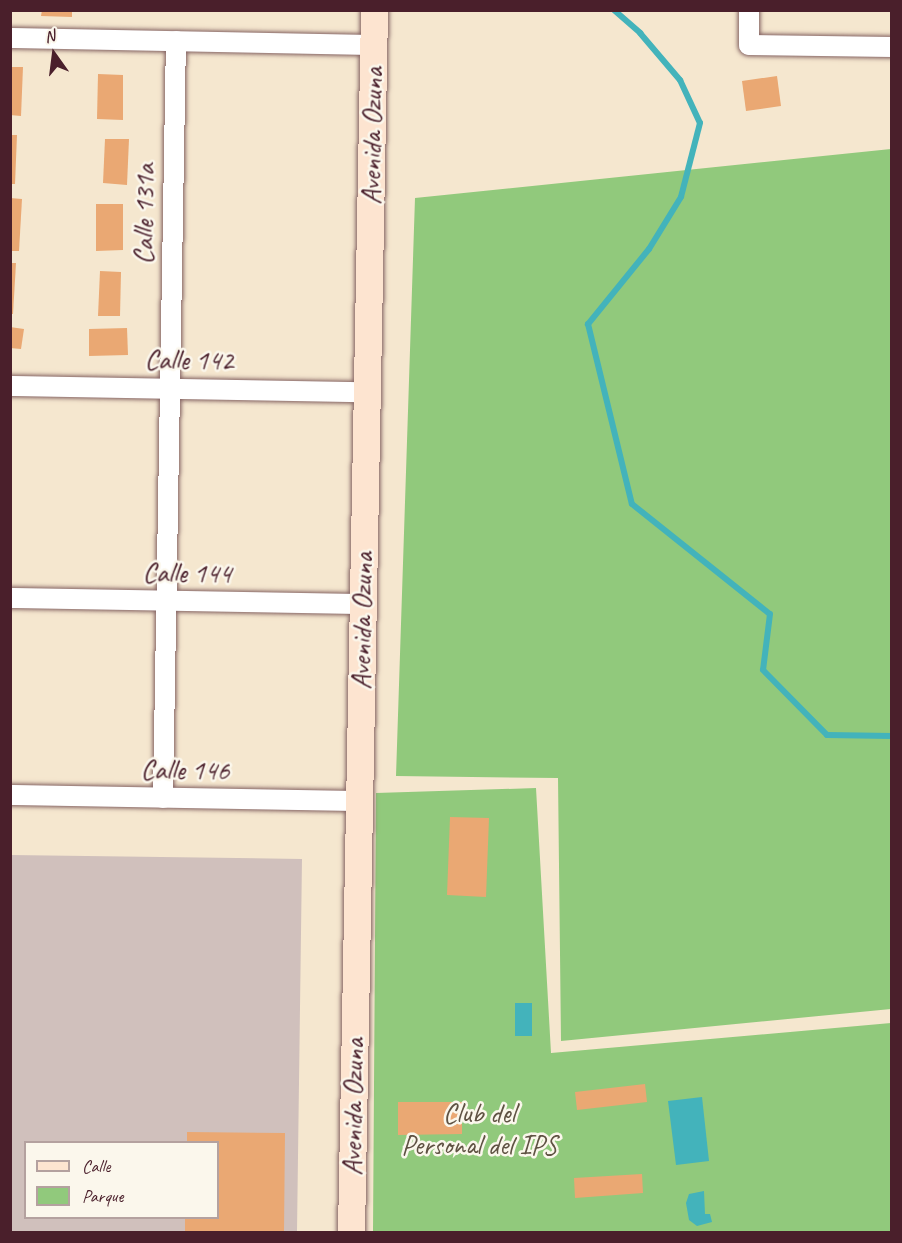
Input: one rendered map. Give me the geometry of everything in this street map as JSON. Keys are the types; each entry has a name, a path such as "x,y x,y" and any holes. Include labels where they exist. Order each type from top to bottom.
{"main road":[{"name":"Avenida Ozuna","path":"351,1233 374,10"}],"street":[{"path":"749,10 749,45 891,47"},
{"path":"10,38 374,45"},
{"name":"Calle 131a","path":"163,798 176,41"},
{"name":"Calle 142","path":"10,386 367,392"},
{"name":"Calle 144","path":"10,598 363,604"},
{"name":"Calle 146","path":"10,795 359,801"}],"shaded area":[{"path":"11,855 302,859 297,1232 11,1232"}],"green space":[{"path":"891,149 891,1009 561,1041 558,778 396,776 415,198"},
{"name":"Club del Personal del IPS","path":"536,788 551,1053 891,1023 891,1232 373,1232 376,793"}],"water":[{"path":"515,1003 532,1003 532,1036 515,1036"},
{"path":"702,1097 709,1161 676,1165 668,1101"},
{"path":"704,1191 705,1214 710,1214 712,1222 697,1226 689,1220 686,1203 689,1194"}],"building":[{"path":"42,10 72,10 72,17 41,16"},
{"path":"10,67 23,67 21,116 10,115"},
{"path":"98,74 123,75 123,120 97,119"},
{"path":"777,76 781,106 746,111 742,81"},
{"path":"10,135 17,135 15,184 10,184"},
{"path":"105,139 129,139 127,185 103,183"},
{"path":"10,198 22,199 19,251 10,251"},
{"path":"96,204 123,204 123,250 96,251"},
{"path":"10,263 16,263 13,314 10,314"},
{"path":"100,271 121,272 120,316 98,316"},
{"path":"10,327 24,329 21,349 10,348"},
{"path":"127,328 128,355 89,356 89,329"},
{"path":"450,817 489,818 486,897 447,895"},
{"path":"645,1084 647,1102 577,1110 575,1092"},
{"path":"398,1102 462,1102 462,1134 398,1135"},
{"path":"187,1132 285,1133 284,1232 185,1232 185,1219 219,1219 219,1141 187,1141"},
{"path":"642,1174 643,1193 575,1198 574,1178"}],"waterway":[{"path":"614,10 640,33 680,80 700,123 681,197 649,249 588,324 632,504 770,614 763,670 827,735 892,736"}]}
